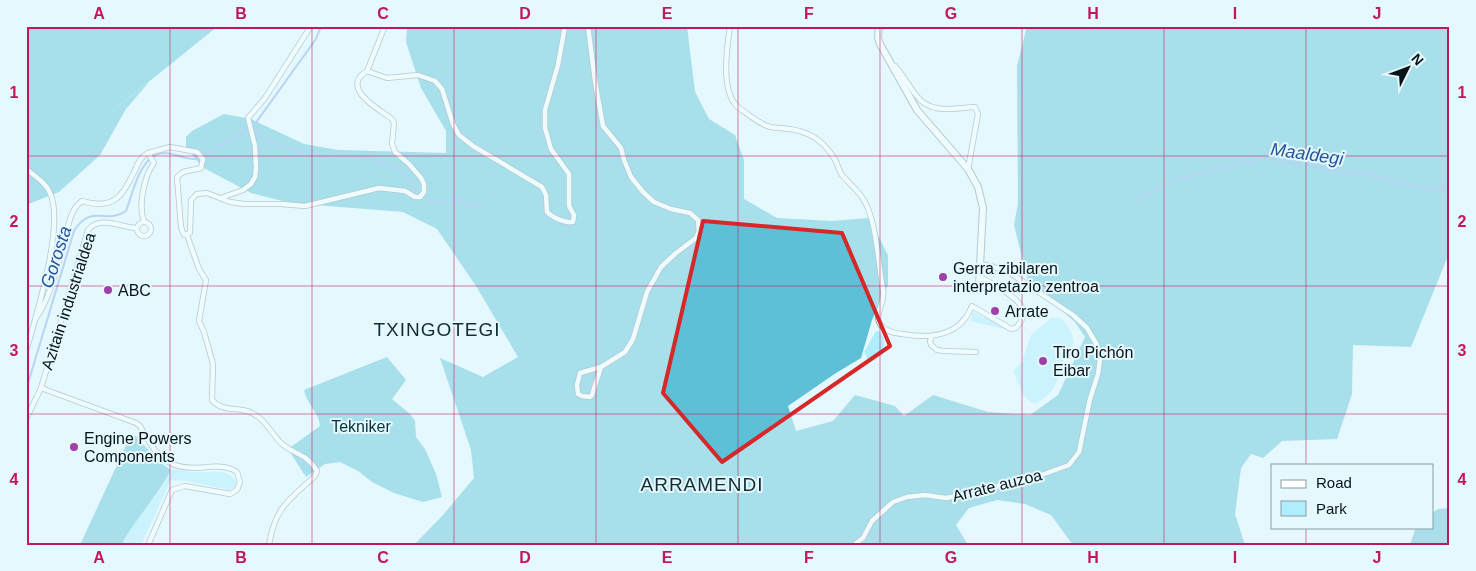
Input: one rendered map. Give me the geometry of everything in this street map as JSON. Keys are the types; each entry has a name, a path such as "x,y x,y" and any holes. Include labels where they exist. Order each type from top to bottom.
{"street":[{"path":"220,198 237,194 248,187 254,180 256,168 255,146 248,118 265,98 311,26"},
{"path":"187,235 190,230 190,206 194,196 202,193 244,204 305,206 379,188 405,191 415,197 422,195 424,188 423,180 409,164 396,154 393,148 392,138 395,126 392,120 364,99 360,93 360,78 367,72 385,26"},
{"path":"367,72 387,78 418,75 435,81 442,89 453,124 459,135 542,187 546,194 547,212 553,217 570,223 573,222 574,215 568,206 569,174 551,149 544,128 545,110 558,65 565,26"},
{"path":"588,26 594,81 603,126 621,148 631,177 643,192 654,202 690,213 698,220 699,231 696,238 676,252 657,273 646,292 633,339 625,352 601,367 580,373 577,385 578,394 590,397 601,367"},
{"path":"730,26 726,72 730,91 736,104 763,124 804,132 817,138 827,148 840,171 860,194 867,207 877,247 884,291 884,302 878,315 879,322 884,328 894,333 931,339 960,324 969,314 972,306 1011,329 1016,328 1023,317 1022,307 1015,299 998,287 979,281 983,208 978,186 968,168 917,110 878,38 879,26"},
{"path":"892,64 900,71 916,96 928,106 941,109 976,107 978,114 968,168"},
{"path":"36,318 42,310 69,223 77,205 82,201 103,205 119,197 129,184 138,162 170,146 201,156 201,168 183,172 177,177 182,232 187,235 199,270 206,280 199,321 213,364 212,400 223,408 249,411 257,416 265,422 281,443 312,462 317,471 315,476 284,504 271,535 269,545"},
{"path":"144,221 139,223 136,228 138,234 143,236 150,233 150,225 144,221 141,214 145,181 149,169 154,163 150,157"},
{"path":"26,169 50,192 54,204 55,222 50,259 26,351"},
{"name":"Azitain industrialdea","path":"26,419 40,388 88,230 95,223 100,222 136,228"},
{"name":"Arrate auzoa","path":"854,545 863,538 872,521 893,502 907,497 925,495 946,498 983,492 1002,485 1022,482 1069,465 1079,452 1090,399 1098,374 1100,359 1096,345 1087,328 1073,315 1010,273 981,264"},
{"path":"931,339 931,345 937,350 976,352"},
{"path":"40,388 136,423 154,450 174,465 192,468 225,467 237,472 240,479 239,487 230,494 186,486 172,490 148,545"}],"highlighted area":[{"path":"703,221 842,233 890,346 722,462 663,393"}],"green space":[{"path":"26,26 218,26 79,138 149,82 126,109 100,155 59,192 26,205"},
{"path":"407,26 687,26 695,92 709,119 735,135 744,160 744,199 777,218 832,221 869,218 888,255 888,285 872,320 861,358 788,406 796,431 833,421 855,395 895,406 904,416 933,395 988,412 1030,415 1058,395 1085,337 1075,322 1028,281 1014,225 1018,204 1017,66 1027,26 1450,26 1450,251 1411,347 1353,345 1352,394 1337,439 1282,441 1263,458 1251,454 1241,468 1235,514 1245,545 1073,545 1051,515 1025,504 997,500 969,508 956,525 968,545 414,545 443,515 474,478 471,450 440,358 483,377 518,357 476,286 437,229 403,212 290,203 251,193 202,167 186,147 186,137 192,131 224,114 251,119 304,144 338,150 446,153 446,131 421,88 406,42"},
{"name":"Arrate","path":"973,312 1010,329 970,321"},
{"name":"Tiro Pichón Eibar","path":"1058,317 1062,319 1071,331 1072,350 1056,369 1059,377 1055,386 1047,396 1036,404 1024,395 1013,371 1022,362 1031,335 1051,318"},
{"path":"876,331 879,331 882,335 884,344 879,356 871,362 864,352"},
{"name":"Tekniker","path":"387,357 406,380 392,399 410,414 415,421 416,437 425,449 436,474 442,497 423,502 394,493 340,462 325,464 306,477 288,449 320,426 304,390"},
{"path":"136,436 158,461 171,470 121,545 80,545 129,439"},
{"path":"172,469 228,474 236,481 235,487 229,490 187,481 171,480 141,545 121,545 162,487"},
{"path":"1450,508 1450,545 1410,545 1416,528 1434,528 1434,512 1438,509"}],"waterway":[{"path":"321,26 316,39 252,128 266,139 284,147 310,154 332,157 368,156 402,171 417,193"},
{"name":"Gorosta","path":"26,390 74,231 80,223 93,216 119,215 126,211 143,167 156,155 168,153 190,159 199,158 248,130"},
{"name":"Maaldegi","path":"1137,199 1178,179 1235,164 1267,158 1335,171 1366,174 1424,188 1450,190"},
{"path":"424,199 449,203 454,199 477,207 483,205"}],"place":[{"name":"Gerra zibilaren interpretazio zentroa","path":"943,277"},
{"name":"ABC","path":"108,290"},
{"name":"Arrate","path":"995,311"},
{"name":"Tiro Pichón Eibar","path":"1043,361"},
{"name":"Engine Powers Components","path":"74,447"}],"district":[{"name":"TXINGOTEGI","path":"437,329"},
{"name":"ARRAMENDI","path":"702,484"}]}
